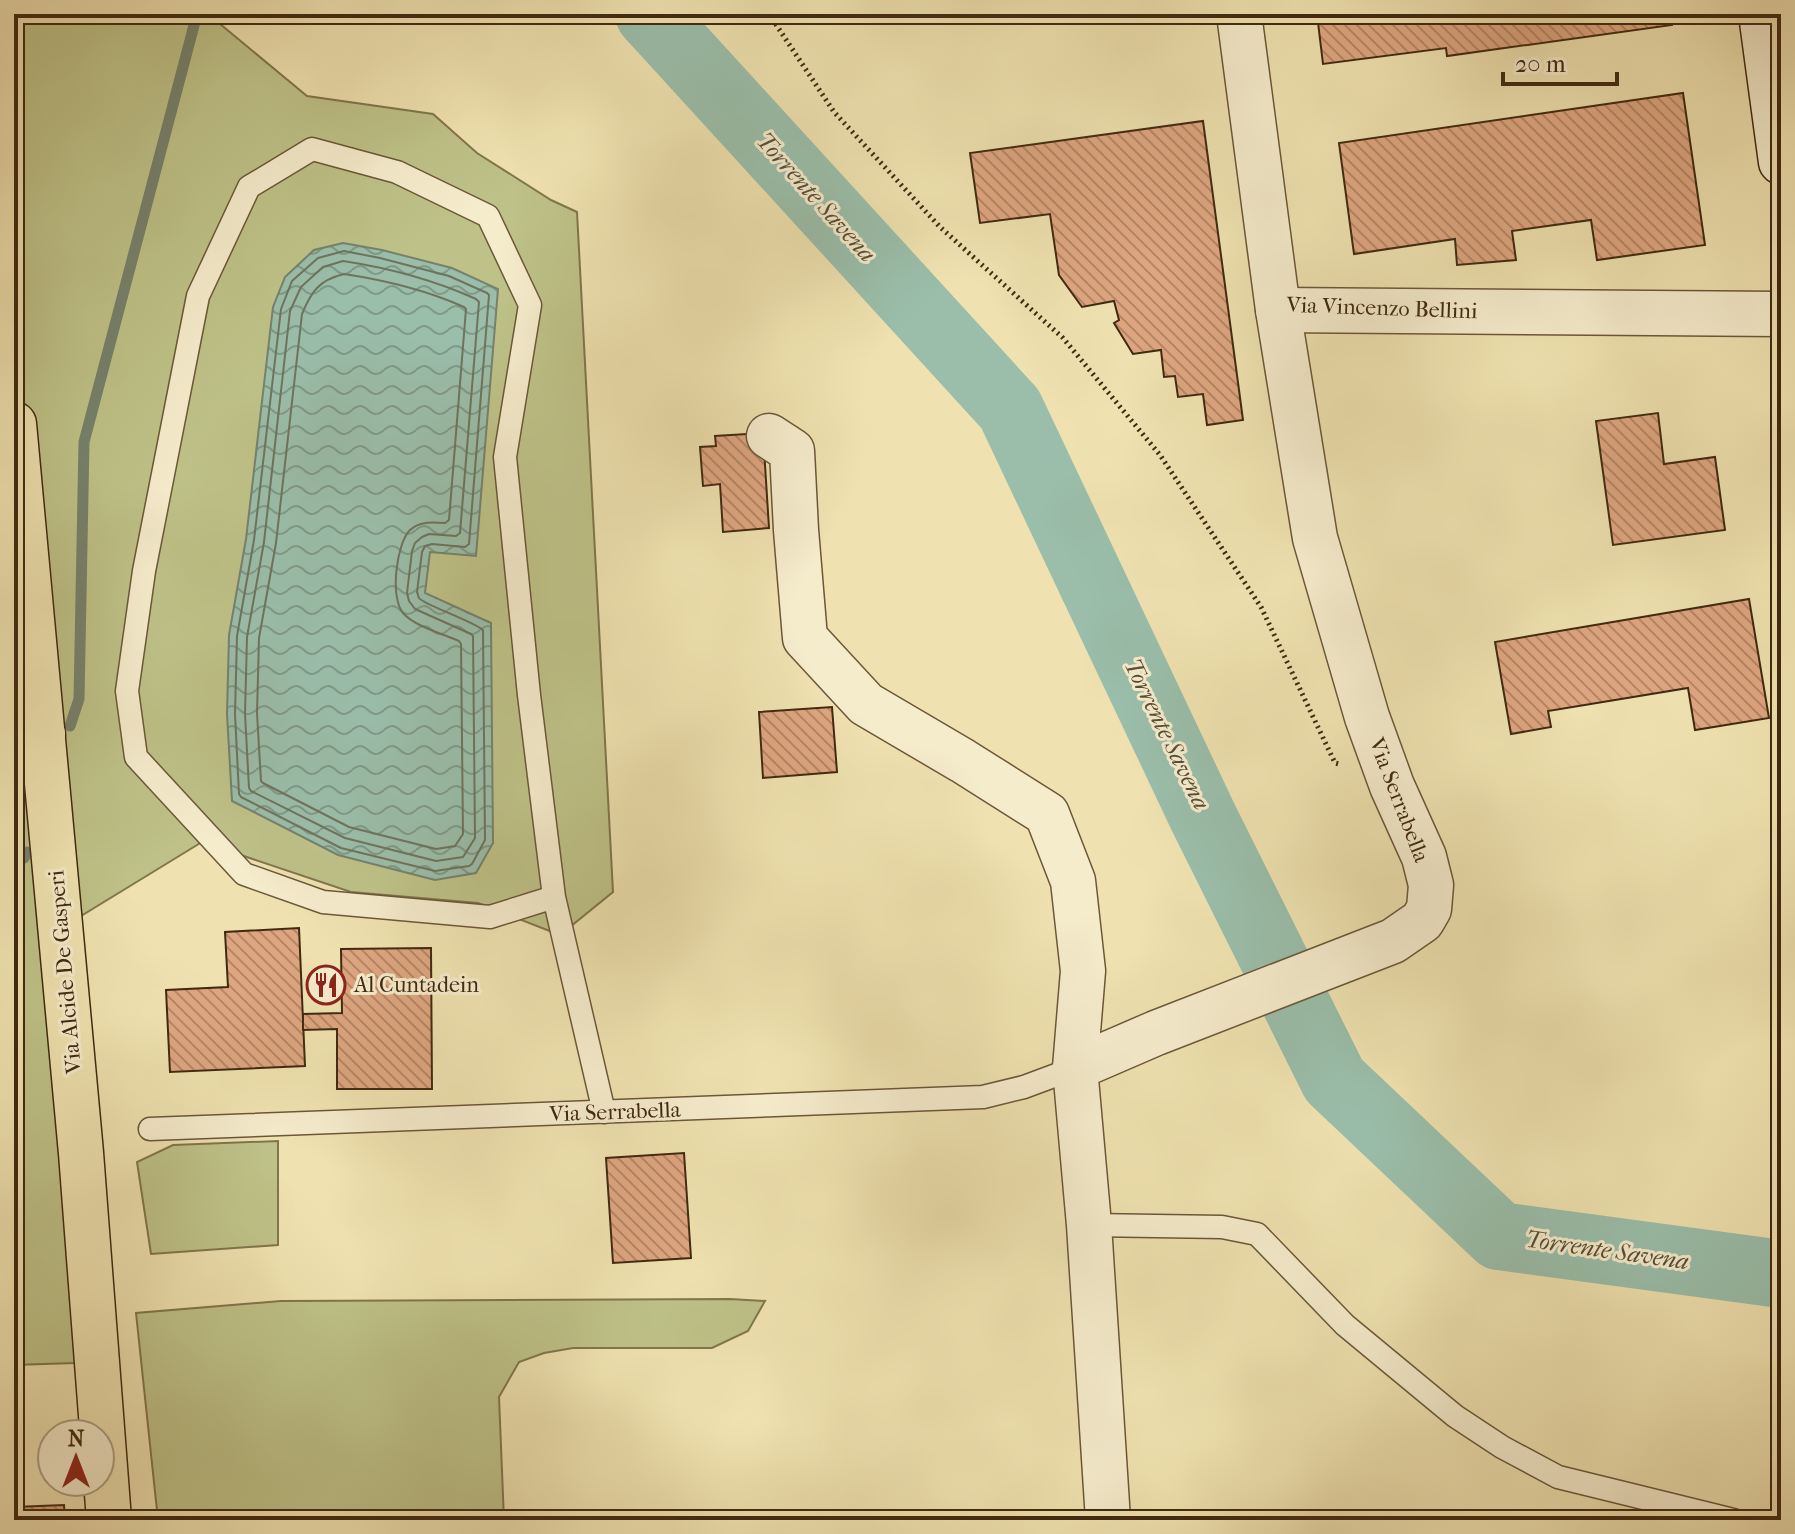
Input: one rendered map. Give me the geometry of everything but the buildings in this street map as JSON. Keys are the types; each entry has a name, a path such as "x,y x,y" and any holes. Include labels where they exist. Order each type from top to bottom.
{"main road":[{"name":"Via Alcide De Gasperi","path":"14,424 29,737 82,1169 109,1520"}],"street":[{"name":"Via Vincenzo Bellini","path":"1239,14 1278,310 1781,314"},
{"path":"1761,14 1781,162"},
{"name":"Via Serrabella","path":"1075,1068 1156,1033 1393,941 1422,921 1429,909 1431,885 1424,857 1392,786 1367,717 1315,538 1278,310"},
{"path":"769,436 792,451 805,638 866,704 1047,814 1073,881 1083,971 1075,1068 1089,1225 1108,1520"}],"lane":[{"path":"554,897 490,917 323,902 244,874 136,757 127,691 144,571 198,296 249,187 312,149 397,172 488,216 530,305 505,457 529,695 554,897 604,1112"},
{"name":"Via Serrabella","path":"150,1129 983,1097 1024,1087 1075,1068"},
{"path":"1089,1225 1222,1227 1257,1234 1345,1325 1455,1416 1502,1447 1558,1477 1733,1520"}],"path":[{"path":"769,14 834,112 940,227 1063,338 1160,455 1261,607 1335,763 1392,786"}],"green space":[{"path":"14,14 208,14 307,96 433,114 477,153 551,200 577,212 613,892 560,935 478,903 351,892 202,842 50,935 75,1363 14,1365"},
{"path":"278,1141 278,1245 151,1254 137,1162 173,1145"},
{"path":"281,1301 765,1301 748,1331 712,1348 573,1348 544,1353 519,1362 499,1397 504,1520 158,1520 136,1313"}],"water":[{"path":"343,243 452,268 498,289 476,556 430,552 425,593 491,623 493,843 476,873 435,880 338,855 232,801 227,714 229,635 246,539 273,307 285,277 314,250"}],"waterway":[{"path":"70,726 79,699 84,442 197,14"},
{"name":"Torrente Savena","path":"649,14 1010,409 1203,817 1334,1080 1499,1236 1781,1274"},
{"path":"24,858 27,852"}],"place":[{"name":"Al Cuntadein","path":"326,985"}]}
